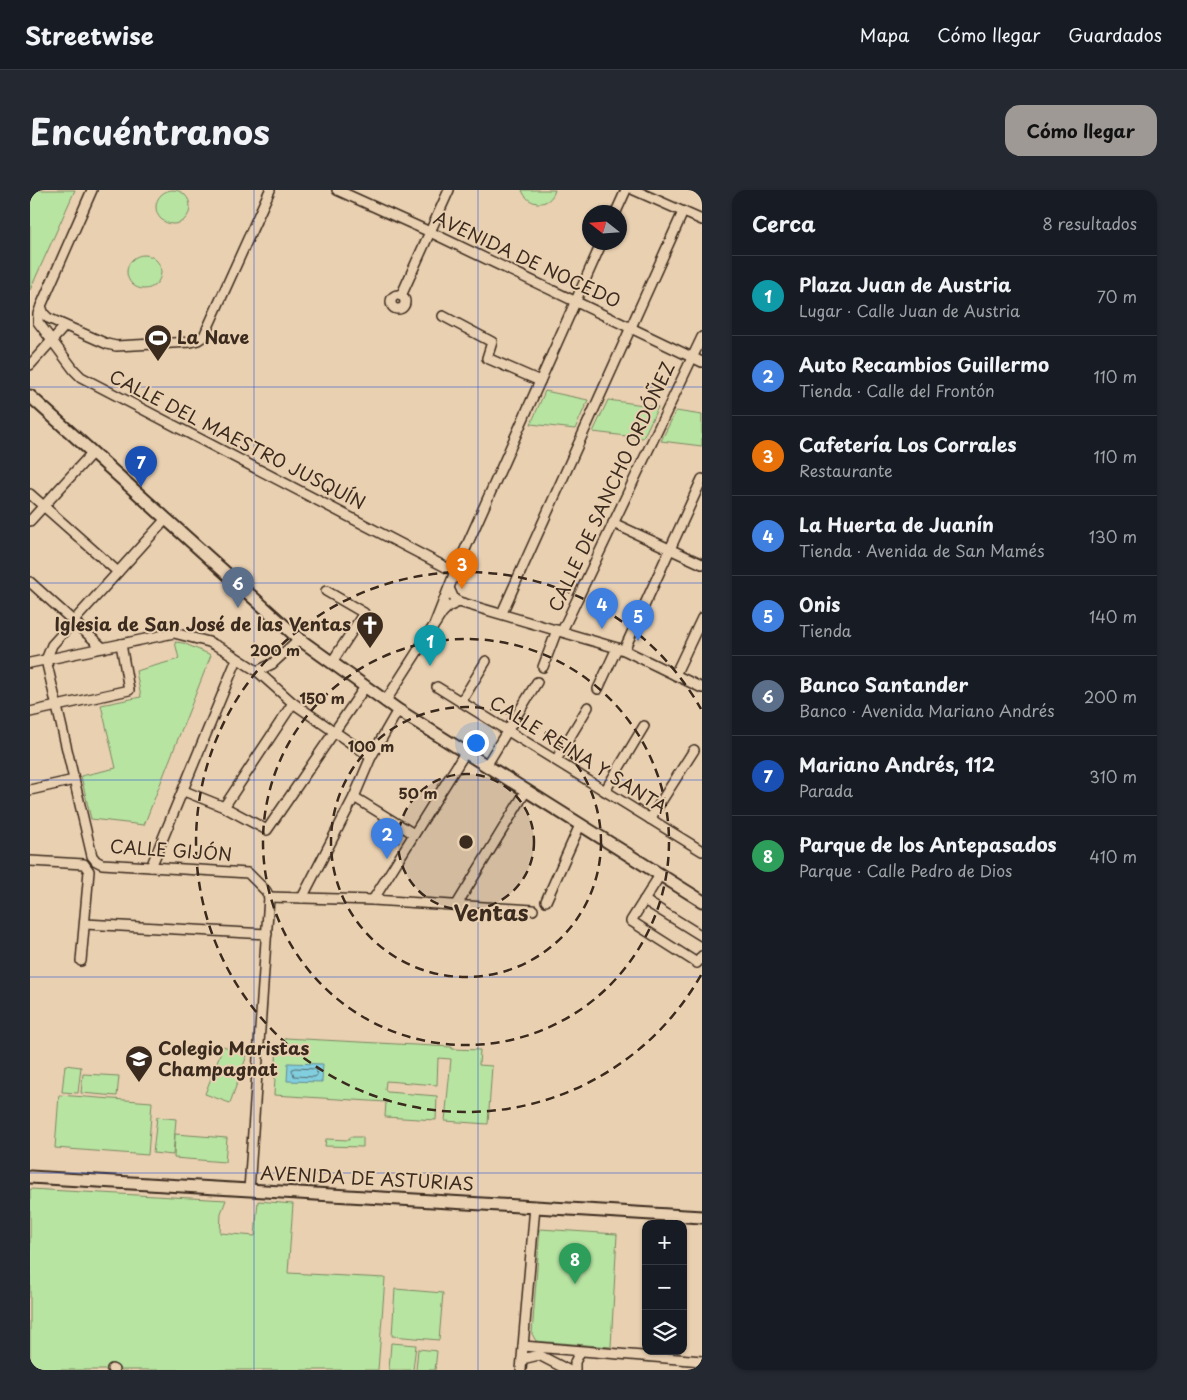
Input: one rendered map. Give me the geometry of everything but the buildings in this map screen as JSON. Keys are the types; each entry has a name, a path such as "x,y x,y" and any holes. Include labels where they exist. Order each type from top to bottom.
{"main road":[{"path":"30,396 299,639 385,702 702,900"},
{"name":"AVENIDA DE ASTURIAS","path":"30,1177 702,1217"}],"street":[{"path":"92,190 41,306 48,318 116,346 191,342 204,336 270,190"},
{"name":"AVENIDA DE NOCEDO","path":"337,190 430,232 702,362"},
{"path":"401,296 449,190"},
{"path":"619,205 626,190"},
{"path":"634,190 702,220"},
{"path":"502,614 683,212"},
{"path":"385,702 435,623 455,572 598,250"},
{"name":"CALLE DEL MAESTRO JUSQUÍN","path":"41,306 38,322 81,377 455,572"},
{"path":"443,316 492,342 487,358 540,381"},
{"path":"30,365 65,326"},
{"name":"CALLE DE SANCHO ORDÓÑEZ","path":"543,667 559,630 613,523 702,337"},
{"path":"30,521 92,452"},
{"path":"598,689 670,549 702,479"},
{"path":"30,494 118,572"},
{"path":"30,790 74,780 46,660 52,645 166,519"},
{"path":"613,523 702,564"},
{"path":"30,582 103,648"},
{"path":"448,588 454,599 460,602 620,649 702,688"},
{"path":"326,592 364,613 332,662"},
{"path":"435,623 448,607 460,602"},
{"path":"676,675 702,618"},
{"path":"30,663 174,632 209,642 223,649 257,671 293,703 334,733 371,756"},
{"path":"257,671 272,664 299,639"},
{"path":"30,712 129,690 122,644"},
{"path":"151,867 237,659"},
{"path":"461,702 486,661"},
{"path":"486,766 537,682"},
{"path":"184,791 224,806 267,830 365,687"},
{"name":"CALLE REINA Y SANTA","path":"437,687 650,819 701,848"},
{"path":"224,806 293,703"},
{"path":"556,760 588,707"},
{"path":"302,898 354,797 371,756 398,710"},
{"path":"605,791 644,726"},
{"path":"650,819 694,750"},
{"path":"373,900 465,753"},
{"name":"CALLE GIJÓN","path":"74,780 92,856 96,861 102,864 248,873 266,891 269,897"},
{"path":"456,906 526,791"},
{"path":"354,797 414,834"},
{"path":"546,901 580,825"},
{"name":"CALLE GIJÓN","path":"30,861 84,864 89,871 85,924"},
{"path":"660,875 631,921 697,963 702,956"},
{"path":"249,1190 269,897 373,900 534,910"},
{"path":"644,900 702,936"},
{"path":"81,961 85,924 267,934"},
{"path":"521,1370 535,1206"},
{"path":"523,1346 702,1361"},
{"path":"575,1370 574,1362 580,1352"},
{"path":"522,1358 539,1355 568,1370"}],"green space":[{"path":"30,190 75,190 30,290"},
{"path":"173,190 185,195 190,207 185,219 173,224 161,219 156,207 161,195"},
{"path":"522,190 555,190 549,200 539,203 529,200"},
{"path":"144,255 156,260 161,272 156,284 144,289 132,284 127,272 132,260"},
{"path":"545,391 588,400 575,429 531,424"},
{"path":"608,400 658,407 643,438 593,432"},
{"path":"676,411 702,415 702,446 661,441"},
{"path":"175,642 183,643 211,655 144,825 91,819 81,776 116,768 101,705 141,697 136,671 179,659"},
{"path":"285,1038 480,1050 479,1065 492,1066 488,1124 445,1121 451,1059 438,1058 437,1085 386,1081 385,1090 387,1092 437,1096 436,1120 385,1117 386,1102 274,1095 277,1046 284,1047"},
{"path":"223,1046 247,1055 230,1103 205,1094"},
{"path":"65,1065 81,1067 78,1093 62,1092"},
{"path":"83,1074 119,1076 117,1096 81,1093"},
{"path":"59,1095 152,1102 148,1155 55,1148"},
{"path":"157,1117 176,1119 173,1155 153,1153"},
{"path":"175,1134 227,1138 225,1162 174,1158"},
{"path":"350,1137 363,1137 363,1147 325,1146 326,1139 349,1140"},
{"path":"30,1189 226,1200 221,1213 220,1233 255,1236 258,1201 293,1204 288,1273 385,1278 378,1370 30,1370"},
{"path":"540,1229 617,1234 611,1347 536,1341 532,1334"},
{"path":"395,1289 443,1293 439,1340 392,1336"},
{"path":"391,1343 416,1345 413,1370 389,1370"},
{"path":"418,1349 437,1351 435,1370 416,1370"}],"water":[{"path":"288,1063 323,1064 322,1082 287,1081"}],"place":[{"name":"La Nave","path":"158,362"},
{"name":"Mariano Andrés, 112","path":"141,487"},
{"name":"Cafetería Los Corrales","path":"462,589"},
{"name":"Banco Santander","path":"238,608"},
{"name":"La Huerta de Juanín","path":"602,629"},
{"name":"Onis","path":"638,641"},
{"name":"Iglesia de San José de las Ventas","path":"370,649"},
{"name":"Plaza Juan de Austria","path":"430,666"},
{"name":"Auto Recambios Guillermo","path":"387,859"},
{"name":"Colegio Maristas Champagnat","path":"139,1083"},
{"name":"Parque de los Antepasados","path":"575,1284"}],"district":[{"name":"Ventas","path":"491,913"}]}
